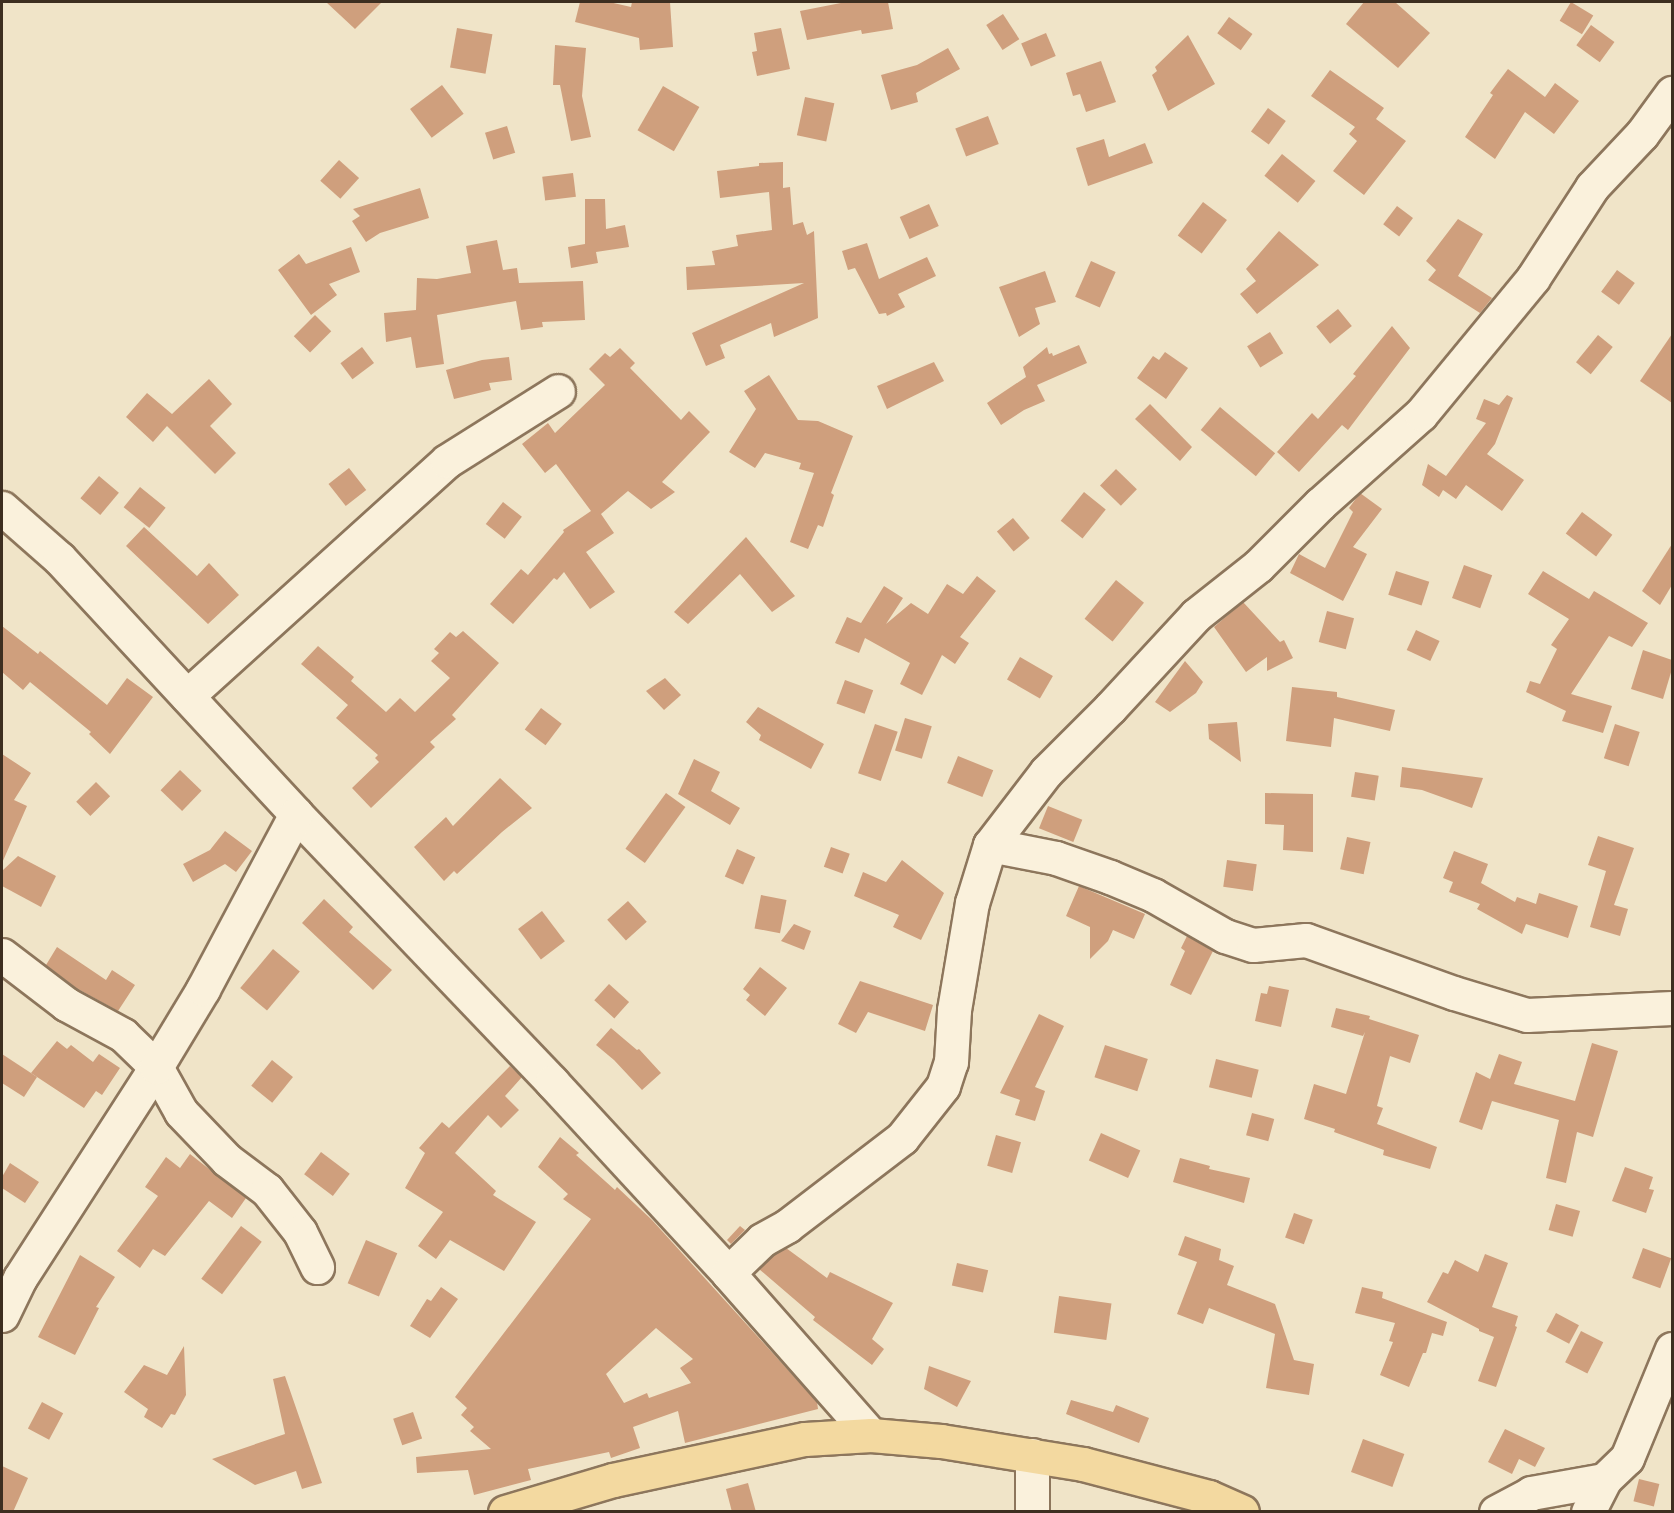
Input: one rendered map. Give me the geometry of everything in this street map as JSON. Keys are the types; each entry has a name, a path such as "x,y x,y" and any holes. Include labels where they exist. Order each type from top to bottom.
{"main road":[{"path":"505,1512 613,1480 805,1439 871,1435 941,1441 1083,1464 1198,1494 1242,1512"}],"street":[{"path":"728,1273 762,1240 787,1226 902,1138 944,1086 951,1062 954,1010 972,903 990,845 1046,772 1110,708 1196,615 1258,566 1320,504 1421,414 1533,278 1592,187 1642,134 1672,93"},
{"path":"187,696 447,461 558,391"},
{"path":"2,508 59,558 296,813 552,1082 728,1273 871,1435"},
{"path":"2,1315 20,1278 156,1067 203,989 296,813"},
{"path":"990,845 1056,858 1110,877 1153,895 1225,936 1253,945 1306,940 1454,993 1527,1016 1672,1008"},
{"path":"2,955 66,1004 123,1035 156,1067 181,1112 227,1160 267,1190 300,1232 317,1267"},
{"path":"1588,1512 1604,1480 1627,1458 1672,1349"},
{"path":"1032,1455 1032,1512"},
{"path":"1496,1512 1531,1493 1604,1480"}],"building":[{"path":"326,2 382,2 355,29"},
{"path":"580,2 609,2 631,7 632,2 670,2 673,47 640,50 639,38 575,22"},
{"path":"846,2 888,2 893,29 862,34 861,30 807,40 800,11"},
{"path":"1364,2 1395,2 1430,33 1398,68 1346,24"},
{"path":"1571,2 1593,15 1582,34 1560,21"},
{"path":"1003,14 1019,39 1003,50 986,25"},
{"path":"1229,17 1252,34 1241,50 1217,33"},
{"path":"1591,25 1614,42 1600,62 1576,45"},
{"path":"457,28 492,34 486,74 450,67"},
{"path":"781,28 790,69 757,76 752,52 757,51 754,33"},
{"path":"1046,33 1056,56 1031,67 1021,44"},
{"path":"1188,35 1215,84 1168,111 1152,75 1157,71 1155,67"},
{"path":"555,45 586,48 582,96 591,137 571,141 560,85 553,85"},
{"path":"948,48 960,69 916,93 918,102 891,110 881,75 917,65"},
{"path":"1101,61 1116,102 1086,112 1080,94 1073,96 1066,73"},
{"path":"1508,69 1545,97 1555,83 1579,101 1554,134 1525,112 1495,159 1465,137 1493,95 1490,93"},
{"path":"1330,70 1384,108 1376,119 1406,141 1364,195 1333,171 1357,141 1349,134 1355,127 1311,96"},
{"path":"442,85 464,114 432,138 410,109"},
{"path":"663,86 699,107 674,151 638,130"},
{"path":"805,97 834,103 826,141 797,135"},
{"path":"1268,108 1286,121 1269,144 1251,131"},
{"path":"988,116 999,144 966,157 955,129"},
{"path":"507,126 515,153 493,160 485,133"},
{"path":"1104,139 1109,157 1145,143 1153,163 1088,186 1076,148"},
{"path":"1282,154 1315,181 1298,203 1264,176"},
{"path":"339,160 359,178 340,199 320,181"},
{"path":"783,162 783,188 790,187 793,225 803,222 807,235 814,231 818,318 774,337 771,323 720,345 725,358 706,366 692,333 804,283 687,290 686,267 715,265 712,251 738,246 736,235 772,230 769,192 720,198 717,171 759,166 759,163"},
{"path":"573,173 576,197 545,201 542,177"},
{"path":"420,188 429,218 380,233 366,242 352,221 360,216 353,209"},
{"path":"585,199 605,199 606,229 625,225 629,247 596,252 598,263 571,268 568,247 585,244"},
{"path":"1203,202 1227,220 1202,254 1178,236"},
{"path":"929,204 939,226 910,239 900,217"},
{"path":"1397,206 1413,218 1399,236 1383,224"},
{"path":"1458,219 1483,234 1458,276 1492,298 1480,313 1428,280 1436,270 1426,261"},
{"path":"1279,231 1319,265 1257,314 1240,294 1256,281 1246,269"},
{"path":"497,240 503,270 517,268 519,283 583,281 585,320 542,322 543,327 521,330 516,301 437,315 444,364 416,368 411,337 386,342 384,313 416,310 417,278 437,279 471,273 466,246"},
{"path":"867,243 879,279 927,257 936,276 898,294 905,307 887,316 886,313 879,314 855,268 848,270 842,251"},
{"path":"351,247 360,272 329,284 337,295 311,315 278,270 299,254 306,264"},
{"path":"1091,261 1116,272 1100,308 1075,297"},
{"path":"1617,270 1635,283 1619,305 1601,292"},
{"path":"1045,271 1056,302 1035,308 1040,324 1019,337 999,287"},
{"path":"1338,309 1352,326 1330,344 1316,327"},
{"path":"315,315 331,331 310,352 294,336"},
{"path":"1392,326 1410,348 1348,430 1342,425 1299,472 1277,452 1312,413 1318,419 1356,376 1353,374"},
{"path":"1270,332 1283,353 1260,368 1247,346"},
{"path":"1672,334 1672,403 1640,381"},
{"path":"1598,335 1613,347 1591,374 1576,362"},
{"path":"1079,345 1087,363 1037,385 1045,401 1024,410 1001,425 987,403 1026,377 1023,367 1047,347 1049,354 1052,353 1053,356"},
{"path":"362,347 374,363 352,379 340,363"},
{"path":"620,348 635,363 630,368 681,420 689,411 710,432 662,482 675,492 651,509 628,491 601,514 614,533 586,552 615,592 590,609 564,572 557,580 554,578 513,624 490,604 521,569 528,575 564,532 563,530 591,511 556,464 545,473 522,444 548,423 555,433 605,385 589,369 605,353 610,357"},
{"path":"1165,352 1188,368 1166,399 1137,378 1153,356 1159,360"},
{"path":"509,357 512,380 489,383 491,390 454,399 446,370 482,360"},
{"path":"934,362 944,381 887,409 877,386"},
{"path":"769,375 798,420 818,421 853,436 831,493 834,495 823,527 818,525 808,549 790,542 814,473 799,469 801,463 765,453 755,468 729,452 756,409 744,391"},
{"path":"209,379 232,404 210,426 236,453 215,474 167,426 153,442 126,417 147,393 172,414"},
{"path":"1507,395 1513,398 1495,444 1487,454 1524,480 1502,511 1466,485 1456,499 1443,490 1439,497 1422,485 1428,464 1446,476 1486,423 1476,419 1484,399 1499,405"},
{"path":"1150,404 1192,447 1180,461 1135,419"},
{"path":"1220,407 1275,453 1256,476 1201,430"},
{"path":"349,468 366,490 346,506 329,484"},
{"path":"1116,469 1137,489 1121,506 1100,486"},
{"path":"99,476 119,493 100,515 80,498"},
{"path":"140,487 166,508 149,528 124,507"},
{"path":"1084,492 1106,510 1082,538 1061,521"},
{"path":"1360,493 1382,509 1353,547 1367,554 1343,601 1290,573 1299,554 1325,568 1353,512 1349,508"},
{"path":"503,502 522,517 505,539 486,524"},
{"path":"1582,512 1612,535 1596,556 1566,534"},
{"path":"1013,518 1030,538 1014,551 997,531"},
{"path":"144,527 197,576 209,563 239,595 208,624 126,546"},
{"path":"746,537 795,596 772,612 740,574 688,624 674,612"},
{"path":"1672,544 1672,585 1660,605 1642,591"},
{"path":"1464,565 1492,575 1480,608 1452,598"},
{"path":"1396,571 1429,582 1422,606 1388,595"},
{"path":"1543,571 1589,599 1594,591 1648,623 1632,647 1609,636 1571,694 1612,706 1603,733 1562,721 1566,711 1526,692 1530,681 1540,684 1557,649 1551,645 1569,619 1528,594"},
{"path":"977,576 996,591 960,637 969,643 955,664 942,655 922,695 900,684 910,663 865,638 859,653 835,643 847,617 861,623 884,586 903,598 886,624 911,603 928,614 947,584 963,594"},
{"path":"1116,580 1144,603 1113,642 1085,619"},
{"path":"1243,602 1280,642 1284,640 1293,658 1267,671 1267,657 1246,672 1214,627"},
{"path":"1327,611 1354,618 1346,649 1319,642"},
{"path":"2,626 38,654 40,651 107,705 127,678 153,697 110,754 89,734 91,732 30,682 23,690 2,672"},
{"path":"1416,630 1440,641 1430,661 1407,650"},
{"path":"463,631 499,663 452,715 456,719 430,742 435,747 371,808 352,788 379,762 375,758 378,755 336,718 348,705 301,664 318,646 354,677 351,681 386,712 400,698 415,712 450,678 431,661 439,653 434,649 450,632 456,637"},
{"path":"1643,650 1672,660 1672,669 1663,699 1631,689"},
{"path":"1020,657 1053,676 1040,699 1007,680"},
{"path":"1185,661 1203,682 1196,693 1170,712 1155,702"},
{"path":"665,678 681,695 664,710 646,691"},
{"path":"845,680 873,690 865,714 836,703"},
{"path":"1292,687 1337,692 1337,697 1395,710 1390,731 1334,718 1331,747 1286,741"},
{"path":"758,707 824,744 811,769 759,740 761,735 746,722"},
{"path":"541,708 562,724 546,745 525,730"},
{"path":"905,718 932,726 922,759 895,751"},
{"path":"1237,722 1241,762 1209,739 1208,724"},
{"path":"875,724 898,732 881,781 858,773"},
{"path":"1615,724 1640,732 1629,766 1604,758"},
{"path":"2,754 31,773 14,800 27,806 2,863"},
{"path":"958,756 993,770 982,797 947,783"},
{"path":"694,759 720,772 711,791 740,808 730,825 678,794"},
{"path":"1402,767 1483,778 1472,808 1422,790 1400,787"},
{"path":"180,770 202,791 182,811 161,790"},
{"path":"1355,772 1379,776 1375,800 1351,797"},
{"path":"500,778 532,808 502,832 457,874 454,871 444,881 414,847 446,817 453,826"},
{"path":"96,782 110,796 90,816 76,802"},
{"path":"666,793 685,807 645,863 625,849"},
{"path":"1265,793 1313,794 1313,852 1283,850 1284,825 1265,824"},
{"path":"1048,806 1082,820 1073,842 1039,828"},
{"path":"225,831 252,851 236,872 225,864 193,882 183,864 210,850"},
{"path":"1598,836 1634,848 1614,905 1628,909 1620,936 1590,927 1606,871 1588,865"},
{"path":"1347,837 1370,842 1364,874 1340,869"},
{"path":"831,847 850,854 843,874 824,867"},
{"path":"737,849 755,857 743,885 725,876"},
{"path":"1454,851 1488,864 1481,883 1515,902 1517,897 1536,904 1539,893 1578,906 1568,938 1526,924 1522,934 1477,909 1480,904 1449,892 1453,882 1443,878"},
{"path":"18,856 56,876 41,907 2,886 2,871"},
{"path":"902,860 944,893 921,940 893,927 899,915 854,896 863,872 886,882"},
{"path":"1227,860 1257,864 1253,891 1223,887"},
{"path":"1079,886 1145,914 1134,939 1113,930 1108,941 1090,959 1090,927 1066,916"},
{"path":"761,895 787,900 780,933 755,928"},
{"path":"324,899 353,927 349,932 392,970 373,990 302,923"},
{"path":"628,901 647,922 626,941 607,920"},
{"path":"542,911 565,941 541,959 518,929"},
{"path":"794,924 811,931 804,950 781,941"},
{"path":"1187,936 1213,951 1191,995 1170,985 1185,951 1181,948"},
{"path":"57,947 106,980 112,970 135,985 118,1011 76,988 46,965"},
{"path":"273,949 300,971 267,1011 240,988"},
{"path":"760,967 787,988 765,1016 746,1000 750,995 743,989"},
{"path":"860,981 933,1005 925,1031 868,1012 856,1033 838,1024"},
{"path":"609,984 629,1002 614,1018 594,1000"},
{"path":"1269,986 1289,990 1281,1027 1255,1021 1261,993 1267,994"},
{"path":"1336,1008 1370,1016 1369,1019 1419,1035 1410,1063 1390,1056 1377,1106 1383,1108 1377,1124 1437,1147 1430,1169 1383,1155 1384,1150 1334,1132 1335,1129 1304,1119 1314,1084 1346,1094 1365,1032 1363,1036 1331,1027"},
{"path":"1039,1014 1064,1026 1035,1087 1045,1091 1035,1121 1015,1115 1020,1100 1000,1093"},
{"path":"611,1028 637,1050 639,1049 661,1073 642,1090 614,1060 596,1045"},
{"path":"57,1041 67,1049 71,1045 93,1062 99,1054 120,1068 102,1095 96,1091 84,1108 31,1073"},
{"path":"1592,1043 1618,1051 1593,1137 1577,1132 1566,1183 1546,1178 1559,1120 1492,1101 1482,1130 1459,1122 1476,1072 1490,1079 1499,1054 1522,1062 1514,1084 1575,1101"},
{"path":"1105,1045 1148,1059 1137,1091 1094,1077"},
{"path":"2,1054 37,1077 24,1097 2,1083"},
{"path":"1216,1059 1259,1070 1252,1098 1209,1087"},
{"path":"272,1060 293,1077 272,1103 251,1086"},
{"path":"510,1066 522,1077 505,1096 519,1110 501,1128 488,1115 455,1153 496,1191 493,1195 536,1222 504,1271 450,1240 436,1259 418,1246 443,1212 405,1188 425,1153 419,1148 442,1122 449,1128"},
{"path":"1252,1113 1274,1119 1268,1141 1246,1135"},
{"path":"1101,1133 1140,1150 1128,1178 1089,1160"},
{"path":"996,1135 1021,1142 1012,1173 987,1166"},
{"path":"560,1137 579,1153 576,1155 615,1190 617,1187 652,1220 817,1402 818,1409 685,1443 678,1411 633,1427 640,1448 611,1458 609,1452 528,1469 531,1480 474,1495 468,1470 417,1473 416,1457 491,1449 470,1431 474,1427 461,1415 467,1408 455,1397 591,1219 563,1199 568,1194 538,1167","holes":["656,1328 693,1359 680,1368 691,1383 649,1398 647,1393 624,1403 606,1374"]},
{"path":"321,1152 350,1174 333,1196 304,1174"},
{"path":"190,1154 246,1198 232,1218 209,1201 165,1256 153,1249 140,1268 117,1251 158,1196 145,1187 166,1157 180,1168"},
{"path":"1180,1158 1210,1166 1209,1169 1250,1178 1244,1203 1173,1182"},
{"path":"10,1163 39,1182 25,1203 2,1188 2,1177"},
{"path":"1625,1167 1653,1177 1649,1189 1654,1190 1646,1213 1612,1201"},
{"path":"1556,1204 1580,1211 1573,1237 1549,1230"},
{"path":"1294,1213 1313,1220 1304,1244 1285,1237"},
{"path":"241,1226 262,1242 222,1294 201,1279"},
{"path":"740,1226 745,1230 731,1244 727,1240"},
{"path":"1185,1236 1221,1249 1219,1260 1234,1266 1227,1285 1275,1304 1294,1360 1314,1364 1309,1395 1266,1388 1275,1334 1209,1308 1203,1324 1177,1314 1197,1262 1178,1255"},
{"path":"366,1240 397,1253 379,1297 348,1283"},
{"path":"786,1248 827,1278 830,1272 893,1303 872,1339 884,1349 872,1365 813,1320 815,1317 759,1269 773,1255"},
{"path":"1643,1248 1671,1258 1660,1288 1632,1278"},
{"path":"1485,1254 1508,1263 1492,1307 1518,1316 1515,1326 1517,1327 1496,1387 1478,1381 1494,1337 1427,1302 1443,1272 1448,1274 1455,1260 1478,1272"},
{"path":"80,1255 115,1277 96,1307 99,1308 75,1355 38,1337"},
{"path":"957,1263 988,1270 983,1293 952,1285"},
{"path":"441,1287 458,1299 430,1338 410,1326 427,1299 431,1301"},
{"path":"1362,1287 1383,1292 1382,1298 1447,1322 1443,1336 1432,1333 1426,1353 1423,1353 1409,1387 1380,1375 1393,1342 1389,1341 1395,1323 1355,1313"},
{"path":"1059,1296 1111,1303 1106,1340 1054,1333"},
{"path":"1556,1313 1579,1325 1569,1344 1546,1332"},
{"path":"1581,1331 1603,1342 1587,1374 1565,1362"},
{"path":"184,1346 186,1395 175,1415 171,1414 162,1428 144,1417 148,1409 124,1392 144,1365 167,1375"},
{"path":"929,1366 971,1381 957,1407 924,1389"},
{"path":"285,1376 322,1483 302,1489 296,1471 255,1485 212,1459 285,1434 273,1379"},
{"path":"1071,1400 1113,1412 1116,1405 1149,1418 1139,1443 1066,1414"},
{"path":"42,1402 63,1413 49,1440 28,1428"},
{"path":"413,1412 422,1438 402,1445 393,1419"},
{"path":"1505,1429 1545,1448 1535,1467 1519,1459 1512,1474 1488,1462"},
{"path":"1363,1439 1404,1454 1392,1487 1351,1472"},
{"path":"2,1466 28,1478 13,1512 2,1512"},
{"path":"1639,1479 1659,1484 1654,1506 1633,1501"},
{"path":"748,1483 756,1512 732,1512 726,1489"}]}
